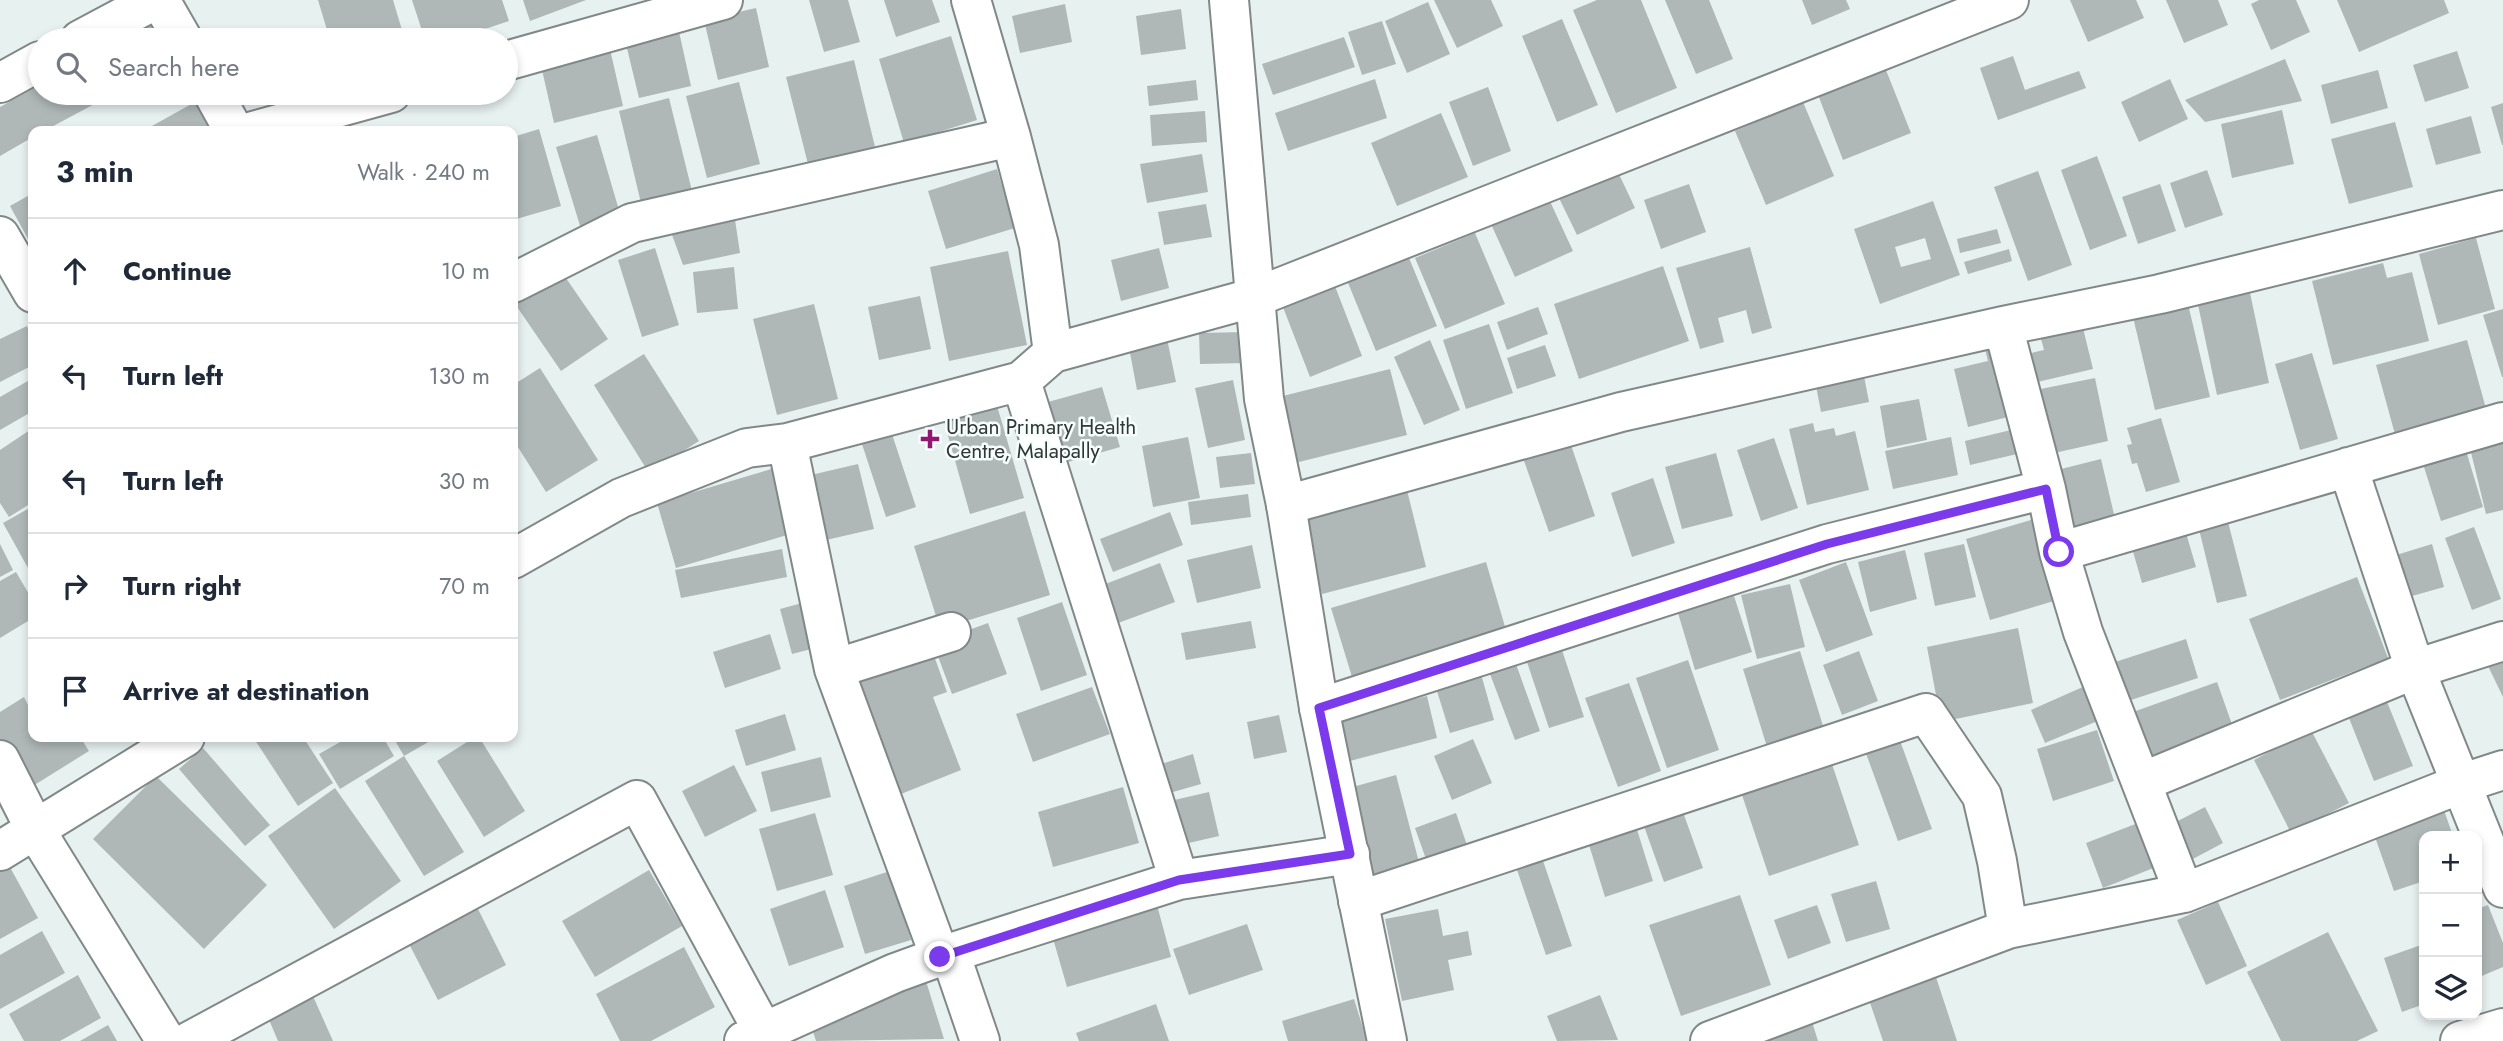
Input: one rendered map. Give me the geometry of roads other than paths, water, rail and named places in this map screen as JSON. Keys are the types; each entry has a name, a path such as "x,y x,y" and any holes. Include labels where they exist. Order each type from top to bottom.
{"street":[{"path":"103,28 158,0 176,28"},
{"path":"518,58 723,0"},
{"path":"971,0 1039,245 1053,353"},
{"path":"1228,0 1264,400 1286,505 1319,708 1387,1041"},
{"path":"518,556 621,498 747,448 788,443 1021,381 1053,353 1256,297 1999,2"},
{"path":"0,83 28,68"},
{"path":"220,105 231,126"},
{"path":"271,126 347,105"},
{"path":"518,280 632,223 1011,137"},
{"path":"1286,505 1621,412 2003,326 2160,294 2503,210"},
{"path":"0,236 28,284"},
{"path":"2003,326 2046,489 2059,552 2082,632 2184,892"},
{"path":"1021,381 1179,880"},
{"path":"2059,552 2503,422"},
{"path":"788,443 834,669 980,1041"},
{"path":"2348,467 2415,669 2503,888"},
{"path":"1319,708 1827,544 2046,489"},
{"path":"834,669 951,632"},
{"path":"2142,782 2415,669 2503,641"},
{"path":"1358,901 1926,713 1982,796 1997,861 2008,929"},
{"path":"0,851 177,742"},
{"path":"0,760 36,831 166,1041"},
{"path":"1710,1041 2008,929 2184,892 2463,783 2503,770"},
{"path":"190,1041 638,800 753,1036 895,973 1179,880 1350,854"},
{"path":"2460,1041 2503,1028"}],"place":[{"name":"Urban Primary Health Centre, Malapally","path":"930,439"}]}
